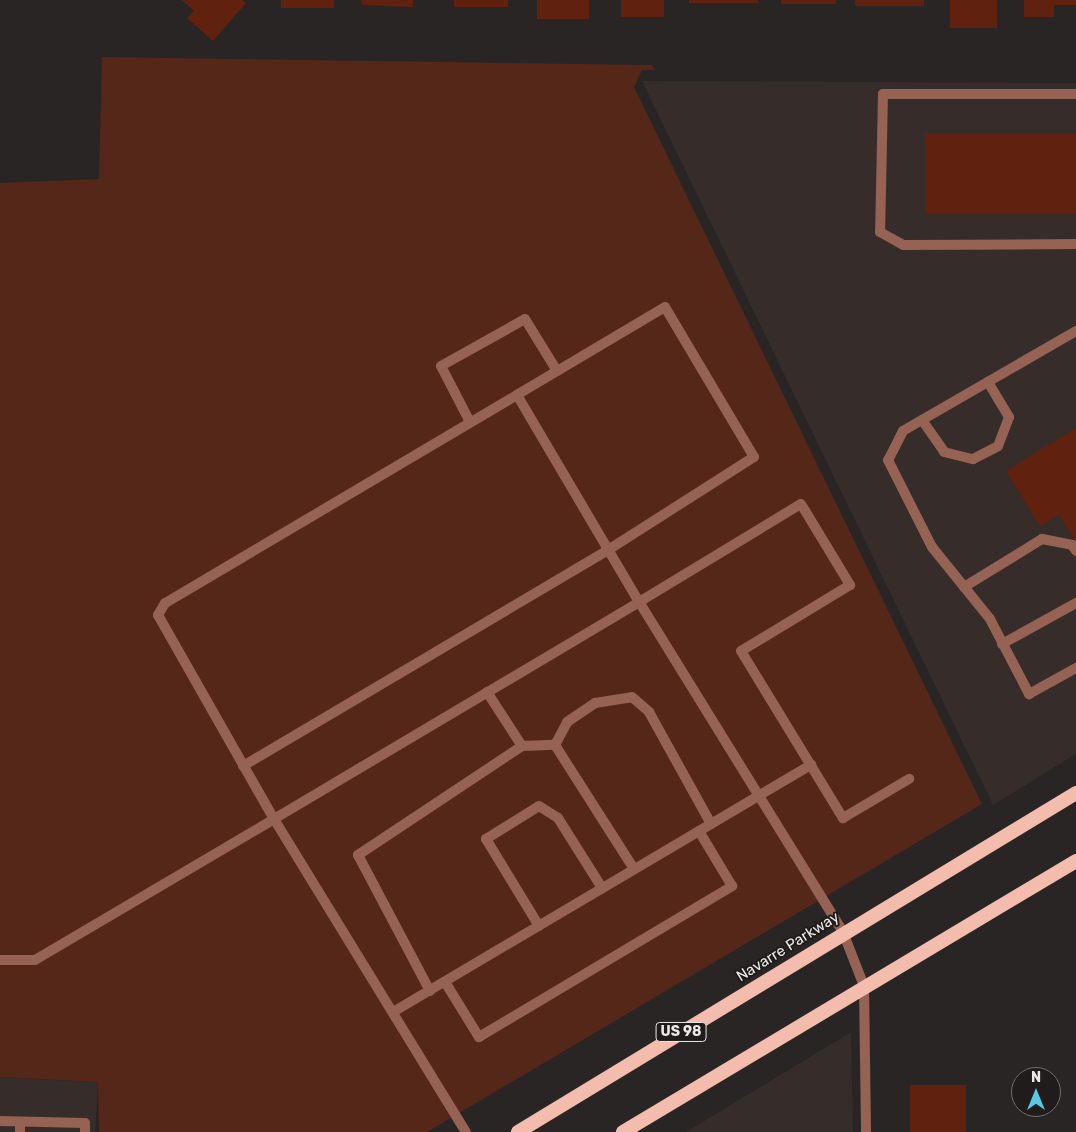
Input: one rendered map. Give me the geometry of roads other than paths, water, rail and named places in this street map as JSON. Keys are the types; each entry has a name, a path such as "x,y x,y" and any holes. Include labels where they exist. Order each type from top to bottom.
{"highway":[{"name":"Navarre Parkway","path":"518,1132 843,932 1076,793"},
{"path":"623,1132 864,986 1076,861"}],"street":[{"path":"1076,94 883,94 880,232 903,245 1076,244"},
{"path":"244,766 608,550 754,457 665,307 165,603 158,615 274,819 466,1132"},
{"path":"470,422 441,366 526,319 557,371"},
{"path":"1076,331 904,431 888,460 932,547 990,619 1029,694 1076,668"},
{"path":"922,420 944,452 973,459 998,446 1009,417 988,382"},
{"path":"517,395 639,602 843,932 864,986 866,1132"},
{"path":"0,960 35,960 801,504 850,585 742,651 843,818 910,779"},
{"path":"964,587 1042,539 1072,545 1076,551"},
{"path":"1002,644 1076,603"},
{"path":"487,692 522,746"},
{"path":"556,745 567,722 595,703 632,697 649,712 711,824"},
{"path":"430,991 358,855 522,746 556,745"},
{"path":"556,745 634,869"},
{"path":"393,1012 698,831 760,797 811,765"},
{"path":"539,926 486,839 539,806 558,818 602,888"},
{"path":"445,982 479,1037 732,886 698,831"},
{"path":"0,1121 20,1127 85,1123 85,1132"}]}
